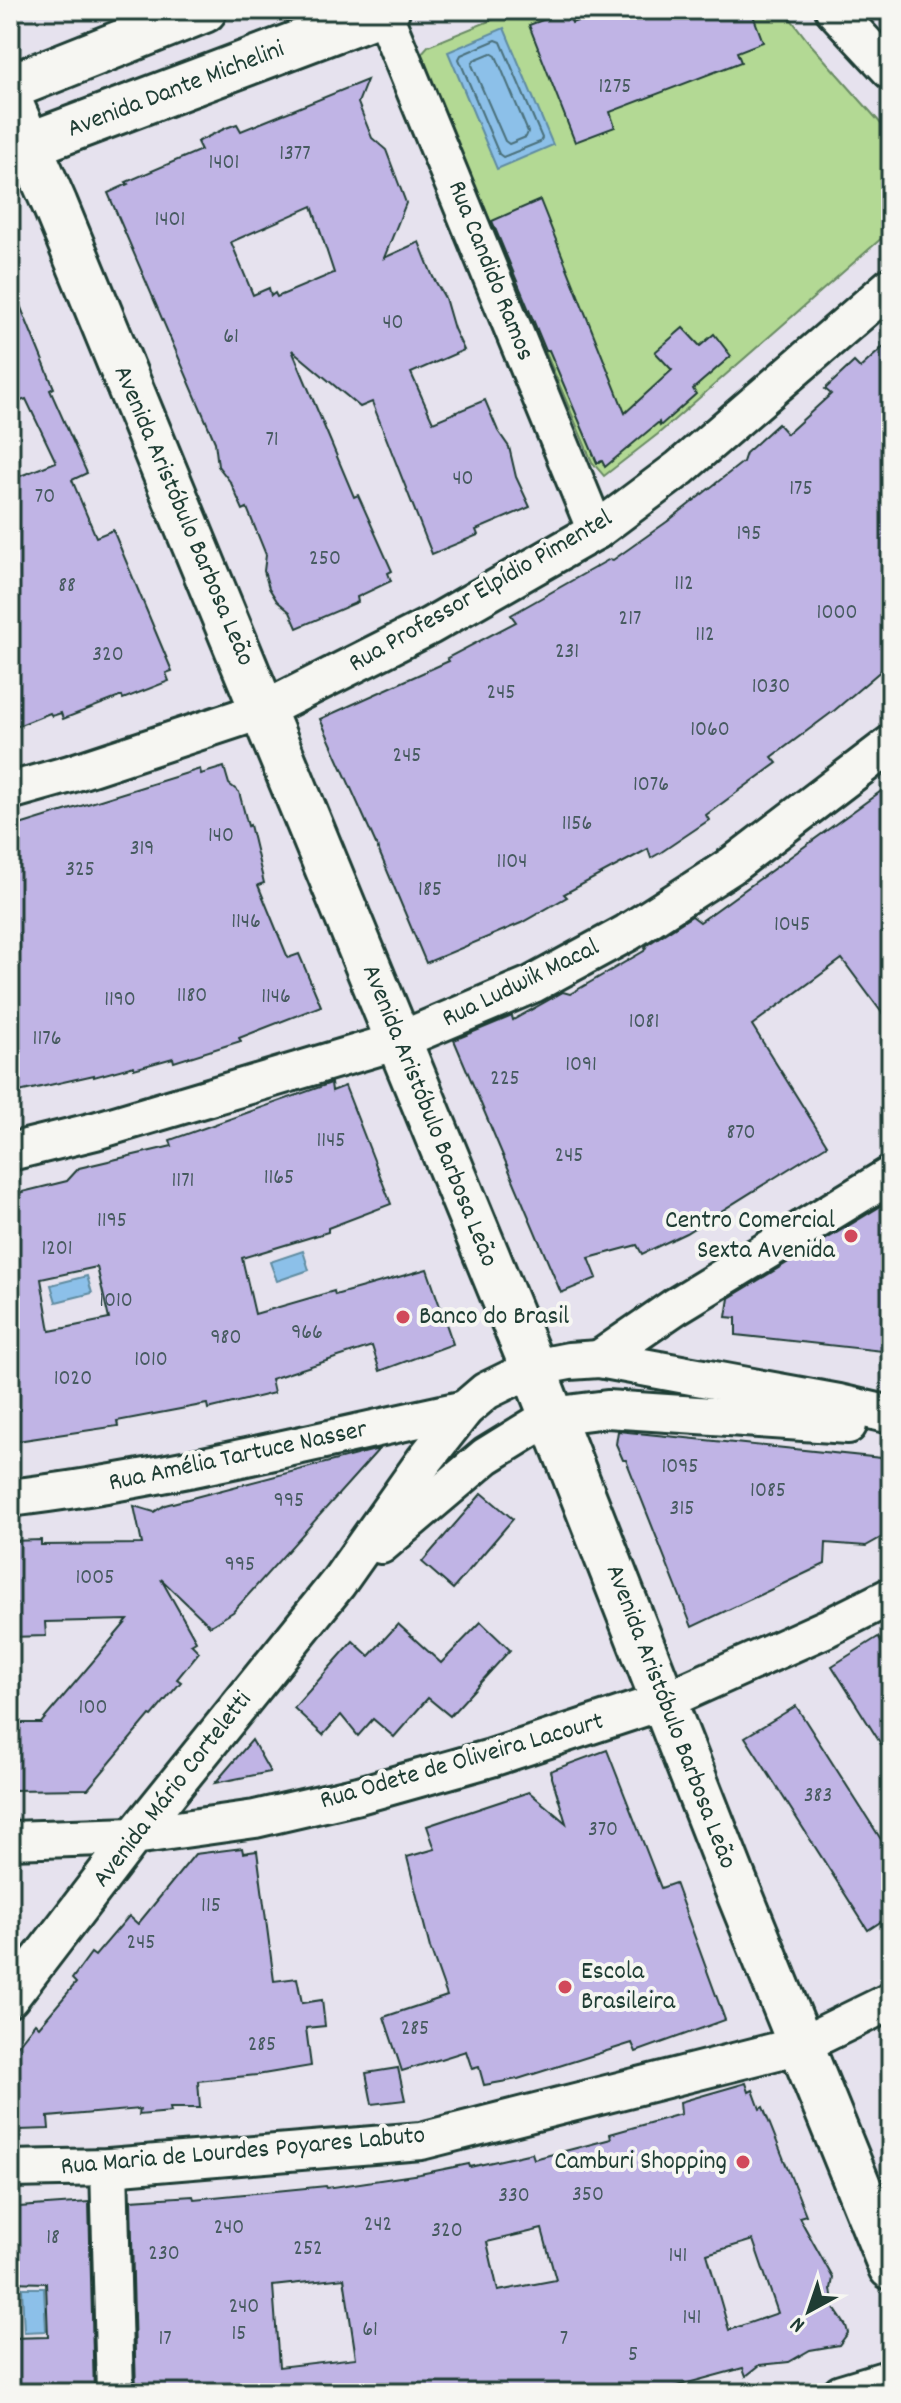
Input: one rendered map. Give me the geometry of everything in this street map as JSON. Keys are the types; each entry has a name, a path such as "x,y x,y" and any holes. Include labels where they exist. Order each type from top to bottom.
{"street":[{"path":"10,87 204,10"},
{"path":"834,10 891,71"},
{"name":"Avenida Dante Michelini","path":"20,149 385,11"},
{"name":"Rua Candido Ramos","path":"385,11 596,531"},
{"name":"Avenida Aristóbulo Barbosa Leão","path":"10,103 20,149 264,710 533,1368 891,2267"},
{"name":"Rua Professor Elpídio Pimentel","path":"10,791 264,710 430,626 596,531 680,468 891,286"},
{"name":"Rua Ludwik Macal","path":"10,1152 95,1131 398,1041 533,984 627,933 731,866 891,744"},
{"path":"599,1359 676,1306 891,1175"},
{"path":"599,1359 891,1415"},
{"name":"Avenida Mário Corteletti","path":"10,1998 134,1836 338,1583 424,1461 465,1409 486,1391 533,1368 599,1359"},
{"name":"Rua Amélia Tartuce Nasser","path":"10,1498 173,1472 465,1409"},
{"path":"551,1416 607,1409 837,1425 891,1424"},
{"name":"Avenida Mário Corteletti","path":"338,1583 486,1456 551,1416"},
{"name":"Rua Odete de Oliveira Lacourt","path":"10,1840 134,1836 255,1819 359,1795 491,1758 664,1701 891,1596"},
{"name":"Rua Maria de Lourdes Poyares Labuto","path":"10,2169 109,2167 421,2141 801,2045 891,2001"},
{"path":"109,2167 115,2393"},
{"path":"841,2393 891,2378"}],"green space":[{"path":"516,10 784,10 891,135 891,230 658,434 604,476 592,462 420,55 428,46"}],"water":[{"path":"504,28 553,145 497,169 448,52"},
{"path":"303,1251 309,1270 277,1281 270,1262"},
{"path":"87,1276 92,1293 56,1302 51,1285"},
{"path":"22,2288 44,2288 46,2331 24,2332"}],"building":[{"path":"606,10 751,10 763,42 737,52 741,62 610,112 615,127 575,142 529,25 567,11 572,23"},
{"path":"367,80 358,103 372,138 386,150 406,203 384,258 419,242 445,298 464,350 411,373 433,422 485,400 498,431 509,447 516,477 530,507 476,530 478,535 432,554 372,402 360,407 292,350 354,497 358,495 392,571 388,573 391,581 357,597 358,602 297,628 290,612 277,601 269,588 264,571 266,555 247,508 243,510 231,483 218,466 215,442 108,193 128,184 126,182 201,150 197,142 226,128 237,124 241,131","holes":["312,206 334,273 277,297 275,293 271,296 269,288 253,295 231,242"]},
{"path":"540,200 625,413 672,370 655,352 683,328 700,346 714,334 731,356 693,389 696,394 660,426 659,422 605,467 602,461 597,463 492,221"},
{"path":"10,281 54,388 50,390 87,473 72,480 96,537 113,530 172,671 166,673 169,681 123,699 122,696 63,719 61,713 52,716 50,713 10,729 10,480 56,462 26,399 10,405"},
{"path":"891,340 891,662 835,710 772,757 777,763 706,815 709,820 660,853 651,858 648,849 564,894 567,897 521,923 426,963 320,719 449,661 447,658 516,622 511,615 613,560 743,462 746,453 778,424 787,434 831,394 825,389 854,362 860,368"},
{"path":"224,767 229,784 239,792 250,825 264,883 258,885 288,958 299,954 321,1006 239,1038 241,1041 174,1062 173,1058 10,1094 10,828 200,769 201,774"},
{"path":"891,784 891,1025 842,959 752,1025 827,1145 686,1233 642,1254 637,1245 589,1258 597,1278 561,1293 454,1040 512,1016 513,1020 563,992 570,994 644,951 647,945 692,916 700,922"},
{"path":"331,1083 332,1091 345,1086 391,1204 328,1228 328,1232 242,1258 255,1314 427,1269 453,1344 380,1371 372,1346 271,1379 274,1393 208,1409 207,1404 117,1421 118,1426 10,1442 10,1195 67,1181 79,1168 172,1146 170,1140","holes":["97,1267 109,1319 50,1331 41,1279"]},
{"name":"Centro Comercial Sexta Avenida","path":"891,1200 891,1352 736,1335 736,1318 726,1317 729,1298"},
{"path":"618,1431 891,1459 891,1532 866,1546 826,1543 825,1564 692,1627 626,1460 623,1460 616,1444"},
{"path":"379,1449 233,1612 210,1626 161,1579 196,1641 191,1644 199,1652 177,1679 181,1682 88,1789 10,1790 10,1723 41,1723 128,1620 45,1622 46,1636 10,1637 10,1541 41,1540 41,1545 142,1544 134,1506 154,1512 165,1505"},
{"path":"482,1493 513,1519 453,1589 422,1562"},
{"path":"481,1622 510,1650 450,1716 428,1698 394,1737 373,1719 358,1736 341,1715 323,1735 294,1708 353,1641 369,1656 398,1624 441,1663"},
{"path":"878,1637 891,1657 891,1760 832,1666"},
{"path":"796,1706 891,1855 891,1915 868,1930 745,1737"},
{"path":"252,1740 270,1772 215,1783"},
{"path":"607,1750 661,1888 675,1883 725,2020 636,2052 632,2043 518,2079 484,2085 479,2067 472,2069 466,2051 402,2071 384,2017 447,1996 430,1948 407,1857 435,1849 427,1826 529,1792 566,1823 550,1771"},
{"path":"242,1848 243,1853 257,1851 274,1981 297,1978 302,2003 322,2000 325,2026 306,2028 311,2066 198,2081 200,2108 170,2108 171,2112 139,2115 140,2109 48,2117 49,2129 19,2130 18,2113 10,2113 10,2055 35,2023 39,2027 76,1983 72,1979 91,1953 95,1956 129,1916 138,1924 195,1854"},
{"path":"398,2068 405,2100 372,2104 366,2073"},
{"path":"746,2083 749,2092 753,2090 760,2109 763,2107 806,2215 799,2217 833,2278 834,2308 848,2333 839,2345 810,2350 789,2362 760,2365 746,2376 743,2368 651,2393 136,2393 131,2200 193,2196 194,2199 327,2188 469,2164 470,2167 532,2153 534,2159 611,2139 610,2134 681,2114 680,2102","holes":["542,2229 556,2280 498,2291 487,2242","753,2240 778,2313 729,2330 707,2254","344,2278 356,2358 279,2367 273,2286"]},
{"path":"89,2202 94,2393 10,2393 10,2338 48,2337 46,2283 10,2282 10,2220 19,2218 19,2207"}],"place":[{"name":"Centro Comercial Sexta Avenida","path":"851,1236"},
{"name":"Banco do Brasil","path":"403,1317"},
{"name":"Escola Brasileira","path":"565,1987"},
{"name":"Camburi Shopping","path":"743,2162"}]}
